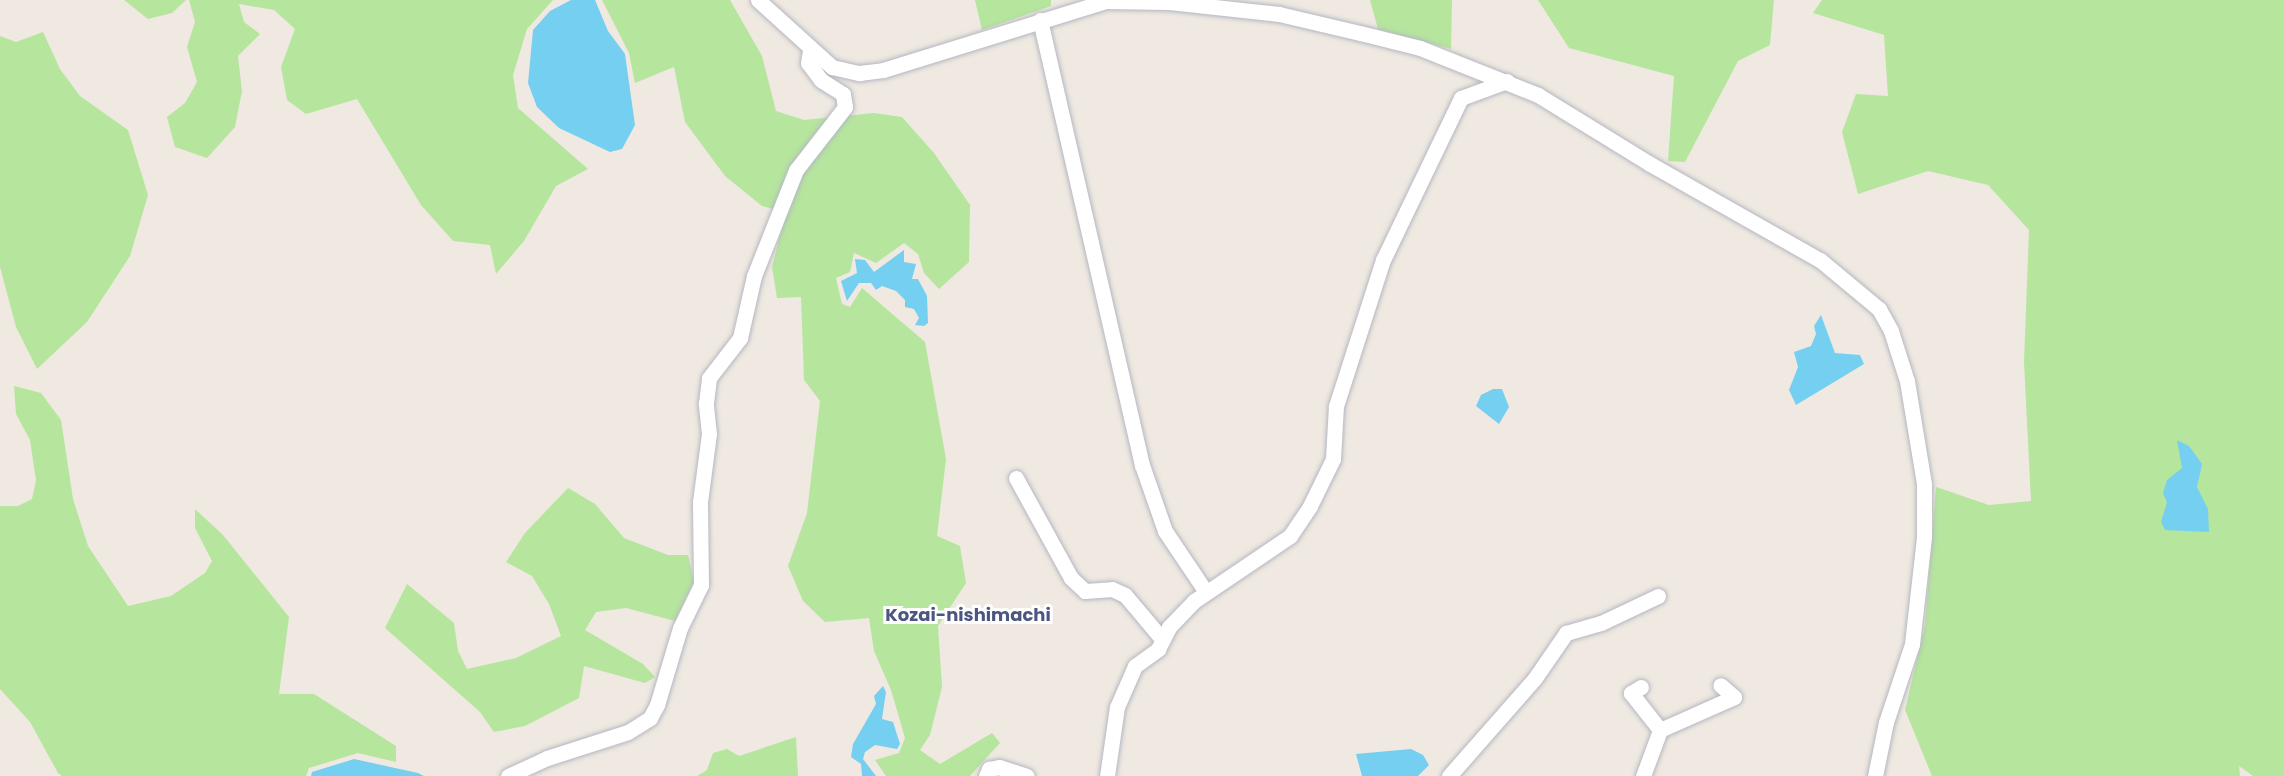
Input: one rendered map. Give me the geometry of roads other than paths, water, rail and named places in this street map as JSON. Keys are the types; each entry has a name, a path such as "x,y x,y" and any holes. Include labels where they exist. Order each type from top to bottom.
{"street":[{"path":"758,0 810,50 832,67 859,73 883,70 1106,1 1169,2 1279,14 1420,48 1538,95 1650,164 1820,260 1879,309 1891,332 1917,432 1924,537 1912,644 1886,722 1875,776"},
{"path":"1040,20 1142,465 1165,531 1206,592"},
{"path":"508,776 547,758 628,732 650,718 657,705 680,628 701,585 700,502 710,434 706,403 710,378 740,338 754,276 796,170 845,107 843,94 821,80 808,63 810,50"},
{"path":"1107,776 1117,707 1135,666 1158,649 1169,627 1206,592 1281,543 1310,506 1333,459 1336,406 1383,260 1461,98 1507,81"},
{"path":"1016,478 1071,578 1085,591 1112,589 1125,595 1162,639"},
{"path":"1449,776 1535,678 1566,633 1601,623 1658,596"},
{"path":"1643,776 1660,730 1734,697 1720,685"},
{"path":"1641,687 1631,693 1660,730"},
{"path":"986,776 989,769 999,767 1027,776"}],"water":[{"path":"571,0 595,0 608,31 625,54 635,125 622,149 610,152 559,128 537,107 528,83 533,30 550,11"},
{"path":"904,250 904,262 916,264 912,279 918,279 927,296 928,323 924,326 915,325 919,318 914,309 905,307 905,300 896,291 882,286 876,290 871,283 859,283 847,301 841,281 857,273 855,259 865,260 874,272"},
{"path":"1821,315 1835,353 1860,355 1864,364 1796,405 1789,390 1798,367 1794,352 1811,346 1816,334 1814,326"},
{"path":"1493,389 1502,389 1509,407 1499,424 1476,406 1481,395"},
{"path":"2177,440 2189,446 2202,464 2197,487 2208,509 2209,532 2165,530 2161,522 2167,502 2163,493 2167,480 2182,468"},
{"path":"883,686 886,692 882,719 893,722 900,744 897,749 875,745 865,752 863,759 876,776 862,776 861,764 851,757 853,744 876,704 874,696"},
{"path":"1411,749 1423,755 1429,765 1418,776 1362,776 1356,754"},
{"path":"354,759 424,776 311,776 312,772"}],"district":[{"name":"Kozai-nishimachi","path":"968,615"}]}
